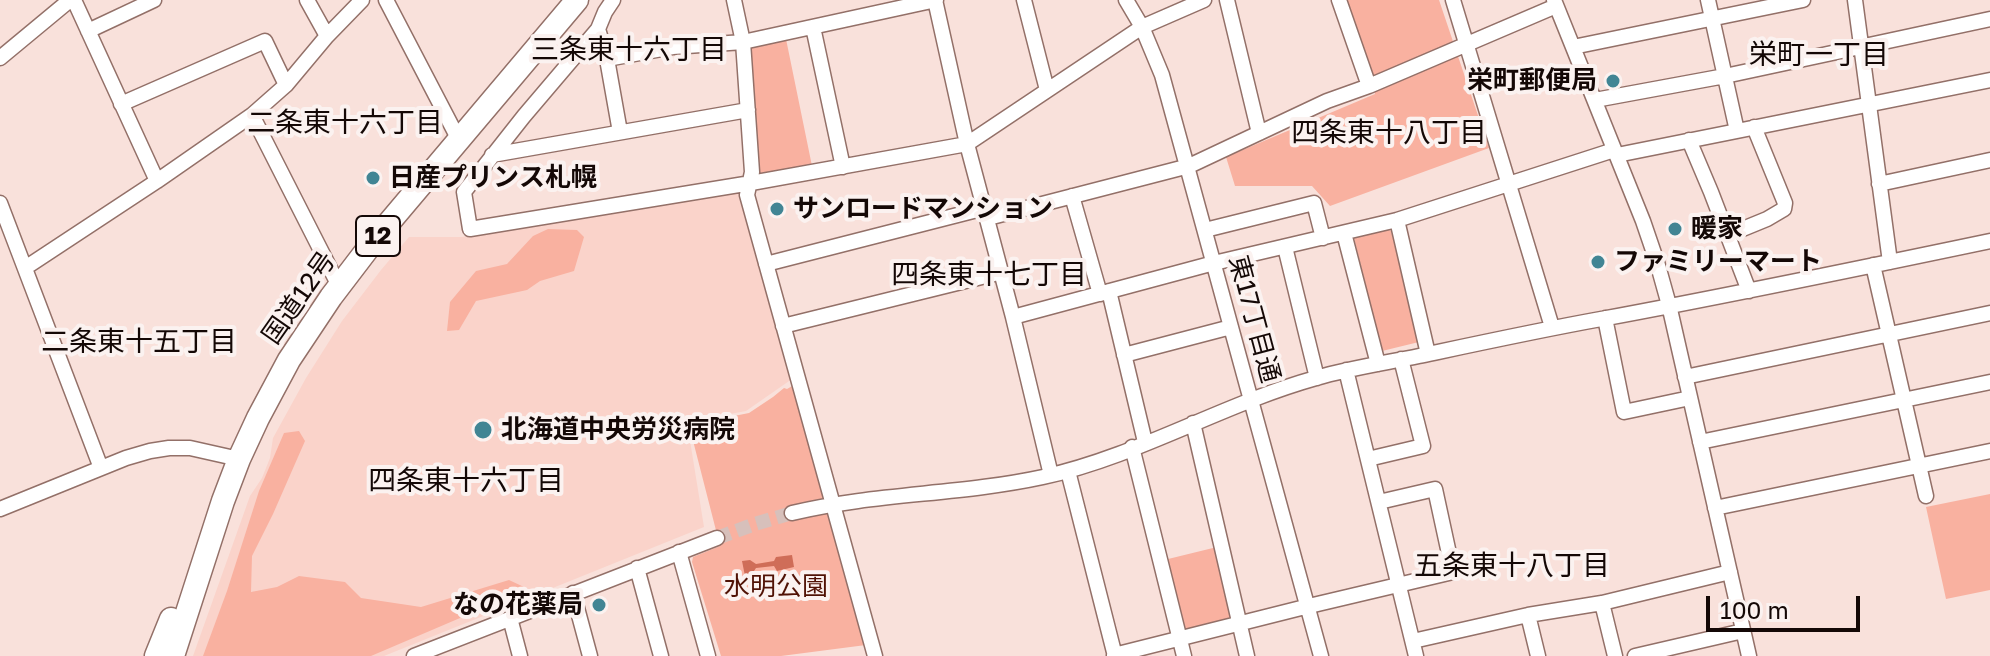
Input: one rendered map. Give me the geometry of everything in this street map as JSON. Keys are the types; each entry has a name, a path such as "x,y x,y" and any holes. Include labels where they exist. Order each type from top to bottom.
{"highway":[{"name":"国道12号","path":"156,656 239,459 262,408 289,360 376,238 572,2"},
{"name":"国道12号","path":"173,656 223,501"}],"street":[{"path":"0,58 72,0 157,181"},
{"path":"307,0 327,36"},
{"path":"25,268 252,115 286,85 362,0"},
{"path":"386,0 459,140"},
{"path":"613,0 598,29 464,192 470,229 967,144 1142,27 1204,0"},
{"path":"734,0 743,42 748,110 752,172 747,195 875,656"},
{"path":"607,59 673,47 743,42 935,0 967,144 1002,272 1051,475"},
{"path":"1024,0 1047,90"},
{"name":"東17丁目通","path":"1126,0 1142,27 1162,75 1321,656"},
{"path":"1227,0 1259,133"},
{"path":"1339,0 1369,86"},
{"path":"1453,0 1552,327"},
{"path":"1708,0 1737,131"},
{"path":"1573,47 1803,0"},
{"path":"1855,0 1890,262"},
{"path":"88,31 150,1"},
{"path":"766,264 1072,196 1189,166 1327,101 1467,46 1555,3 1657,262 1749,656"},
{"path":"1595,100 1725,76 1990,19"},
{"path":"813,27 843,167"},
{"path":"598,29 607,59 620,132"},
{"path":"121,104 265,41 286,85"},
{"path":"1013,317 1214,263 1397,220 1615,152 1990,80"},
{"path":"492,155 748,110"},
{"path":"252,115 339,286"},
{"path":"1728,235 1784,209 1785,203 1754,127"},
{"path":"1689,140 1749,291"},
{"path":"1879,184 1990,160"},
{"path":"1072,196 1124,355 1139,445 1184,656"},
{"path":"0,203 101,468"},
{"path":"1205,230 1314,203 1323,238"},
{"path":"1397,220 1428,354"},
{"path":"1344,233 1378,364"},
{"path":"792,513 870,498 996,486 1051,475 1139,445 1251,399 1346,370 1990,241"},
{"path":"1285,247 1317,378"},
{"path":"1873,265 1926,496"},
{"path":"783,326 1002,272"},
{"path":"1685,377 1990,313"},
{"path":"1605,318 1624,412 1690,398"},
{"path":"1124,355 1231,327"},
{"path":"1368,459 1423,446 1401,359"},
{"path":"1346,370 1415,649 1528,615 1602,603 1730,572"},
{"path":"1700,442 1990,382"},
{"path":"1193,423 1247,656"},
{"path":"0,509 126,458 169,448 190,448 239,459"},
{"path":"1715,508 1990,451"},
{"path":"1068,471 1114,655 1453,572 1435,489 1379,502"},
{"path":"414,656 443,650 510,618 717,538"},
{"path":"679,552 708,656"},
{"path":"637,568 661,656"},
{"path":"573,593 590,656"},
{"path":"1602,603 1615,656"},
{"path":"1528,615 1538,656"},
{"path":"510,618 520,656"},
{"path":"1635,656 1743,631"}],"shaded area":[{"name":"北海道中央労災病院","path":"738,193 792,379 746,411 687,422 704,527 384,656 193,656 250,496 270,458 273,438 342,321 409,237 462,237"},
{"path":"792,555 794,567 777,571 774,566 756,568 752,574 745,576 742,561 750,560 756,564"}],"green space":[{"path":"1346,0 1439,0 1489,148 1330,206 1312,186 1235,186 1226,157 1375,94"},
{"path":"786,39 812,166 759,175 750,46"},
{"path":"548,229 577,230 584,237 574,271 540,281 527,290 476,301 459,330 447,331 450,302 476,271 507,264 533,236"},
{"path":"1387,229 1391,231 1419,342 1382,351 1354,238"},
{"name":"水明公園","path":"794,385 866,645 781,656 721,656 692,562 693,557 720,546 689,425 749,413 784,388"},
{"path":"299,431 305,441 252,556 251,592 277,587 299,576 345,582 361,598 421,607 509,580 524,587 521,592 371,656 203,656 259,491 284,433"},
{"path":"1990,494 1990,590 1946,599 1926,507"},
{"path":"1217,547 1235,620 1182,633 1164,560"}],"tunnel":[{"path":"717,538 792,513"}],"place":[{"name":"栄町郵便局","path":"1613,81"},
{"name":"日産プリンス札幌","path":"373,178"},
{"name":"サンロードマンション","path":"777,209"},
{"name":"暖家","path":"1675,229"},
{"name":"ファミリーマート","path":"1598,262"},
{"name":"北海道中央労災病院","path":"483,430"},
{"name":"なの花薬局","path":"599,605"}],"district":[{"name":"三条東十六丁目","path":"629,50"},
{"name":"栄町一丁目","path":"1819,55"},
{"name":"二条東十六丁目","path":"345,123"},
{"name":"四条東十八丁目","path":"1389,133"},
{"name":"四条東十七丁目","path":"989,275"},
{"name":"二条東十五丁目","path":"139,342"},
{"name":"四条東十六丁目","path":"466,481"},
{"name":"五条東十八丁目","path":"1512,566"}]}
